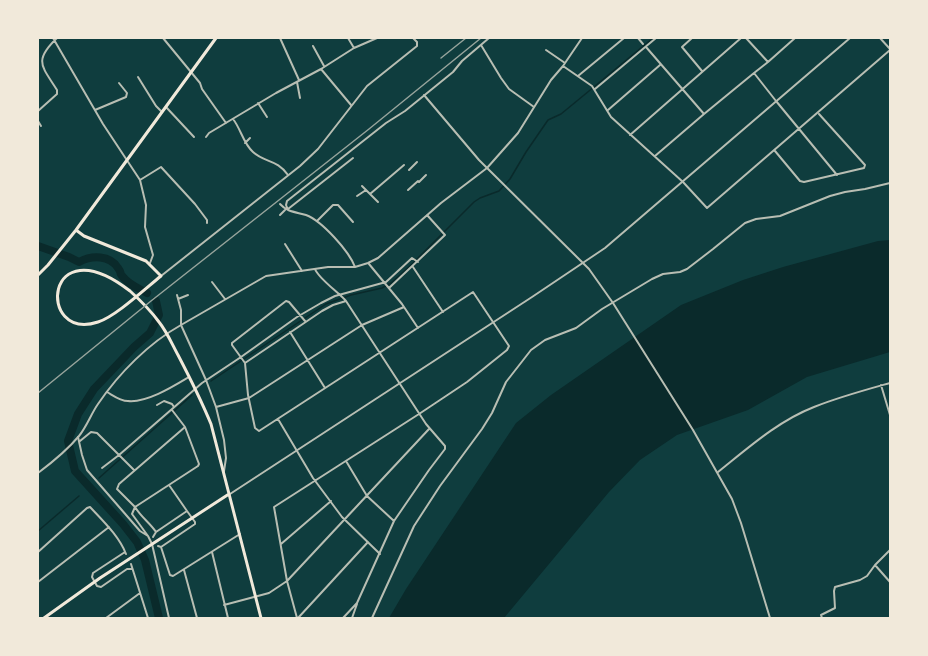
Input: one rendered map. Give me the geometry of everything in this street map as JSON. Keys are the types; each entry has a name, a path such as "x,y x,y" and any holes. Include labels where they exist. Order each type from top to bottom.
{"main road":[{"path":"38,275 76,230 216,38"},
{"path":"76,230 84,236 150,263 161,276 141,292 104,319 79,324 70,321 59,308 57,293 63,280 76,270 94,270 121,284 146,307 160,323 189,376 211,424 261,618"},
{"path":"44,618 100,578 230,494"}],"street":[{"path":"38,111 57,94 55,87 40,68 44,52 55,38 95,110 140,180 146,205 145,227 153,255 150,263"},
{"path":"163,38 200,83 226,123"},
{"path":"280,38 298,81 300,98"},
{"path":"348,38 354,48"},
{"path":"206,137 209,133 354,48 377,38"},
{"path":"161,276 318,149 367,86 417,46 413,38"},
{"path":"287,210 287,201 453,72 462,61 489,38"},
{"path":"38,473 77,438 98,404 122,374 148,348 181,325 266,276 328,267 355,267 378,258 427,215 487,168 518,133 551,80 582,38"},
{"path":"578,76 624,38"},
{"path":"638,38 704,114"},
{"path":"594,88 644,45 656,38"},
{"path":"692,38 682,47 703,71"},
{"path":"630,135 741,38"},
{"path":"746,38 768,62"},
{"path":"654,156 795,38"},
{"path":"230,494 605,248 850,38"},
{"path":"546,50 594,88 611,117 683,182 707,208 891,50 880,38"},
{"path":"481,45 509,89 534,106"},
{"path":"313,46 322,67 351,105"},
{"path":"608,110 660,64"},
{"path":"754,74 837,175"},
{"path":"138,77 162,112"},
{"path":"95,110 128,96 119,83"},
{"path":"424,95 487,168 589,269 613,303 718,472 732,500 770,618"},
{"path":"258,104 267,117"},
{"path":"166,107 194,137"},
{"path":"775,151 800,181 804,182 864,168 865,165 818,113"},
{"path":"233,119 245,143 256,155 281,166 288,175"},
{"path":"38,121 41,126"},
{"path":"245,143 250,138"},
{"path":"280,215 353,158"},
{"path":"409,170 417,162"},
{"path":"370,194 404,165"},
{"path":"140,180 161,167 195,204 207,223"},
{"path":"408,190 426,175"},
{"path":"372,618 414,526 482,429 502,389 531,350 545,340 576,328 602,309 663,274 687,269 745,223 780,216 845,192 891,183"},
{"path":"362,186 378,202"},
{"path":"357,196 366,190"},
{"path":"280,204 287,210 317,221 335,239 355,267"},
{"path":"317,221 333,205 338,205 353,222"},
{"path":"102,468 121,457 206,380 290,332 321,303 386,285 413,267 416,260 445,235 427,215"},
{"path":"285,244 302,271"},
{"path":"386,285 412,258 416,260"},
{"path":"368,263 418,328"},
{"path":"413,267 443,312"},
{"path":"315,269 316,273 343,298 429,429 445,446 394,521 352,618"},
{"path":"212,282 225,299"},
{"path":"297,618 287,581 274,507 467,382 509,346 473,292 259,431 255,428 243,360 232,343 286,301 303,319"},
{"path":"188,295 178,297 181,325 216,407 224,440 226,458 224,473"},
{"path":"243,360 303,319 343,298"},
{"path":"216,407 249,398 362,325 404,307"},
{"path":"290,332 325,387"},
{"path":"107,392 117,399 129,401 145,399 189,376"},
{"path":"718,472 780,425 813,407 891,383"},
{"path":"881,386 891,415"},
{"path":"157,405 164,401 172,404 199,464 135,507 132,514 148,536 169,618"},
{"path":"278,419 316,481 342,517 380,554"},
{"path":"156,532 117,489 119,484 134,470 184,427"},
{"path":"224,605 269,593 287,581 429,429"},
{"path":"79,442 91,432 97,433 134,470"},
{"path":"77,438 87,470 140,531 148,536"},
{"path":"345,461 368,496 394,521"},
{"path":"169,484 195,522 195,525 160,547 170,575 173,576 184,570 240,534"},
{"path":"281,544 330,501"},
{"path":"38,552 90,507 109,527 125,553 93,573 94,582 101,587 127,569 132,569"},
{"path":"153,537 156,532 187,512"},
{"path":"38,582 109,527"},
{"path":"297,618 368,542"},
{"path":"822,618 824,613 835,608 835,586 867,576 891,550"},
{"path":"212,552 228,618"},
{"path":"131,564 147,618"},
{"path":"875,565 891,582"},
{"path":"184,570 197,618"},
{"path":"106,618 140,593"},
{"path":"343,618 357,603"}],"water":[{"path":"890,240 890,352 807,377 748,410 677,435 640,460 609,492 504,618 389,618 516,423 551,395 681,305 783,267 878,241"}],"waterway":[{"path":"211,381 326,304 382,288 391,283 474,202 499,191 510,179 548,120 561,114 653,38"},
{"path":"38,246 79,262 95,257 106,259 115,264 128,282 147,293"},
{"path":"156,301 159,315 150,333 94,389 78,414 68,441 75,471 137,542 145,560 159,618"},
{"path":"99,478 192,395"},
{"path":"38,531 79,496"}],"railway":[{"path":"441,58 466,38"},
{"path":"38,393 481,38"}]}
